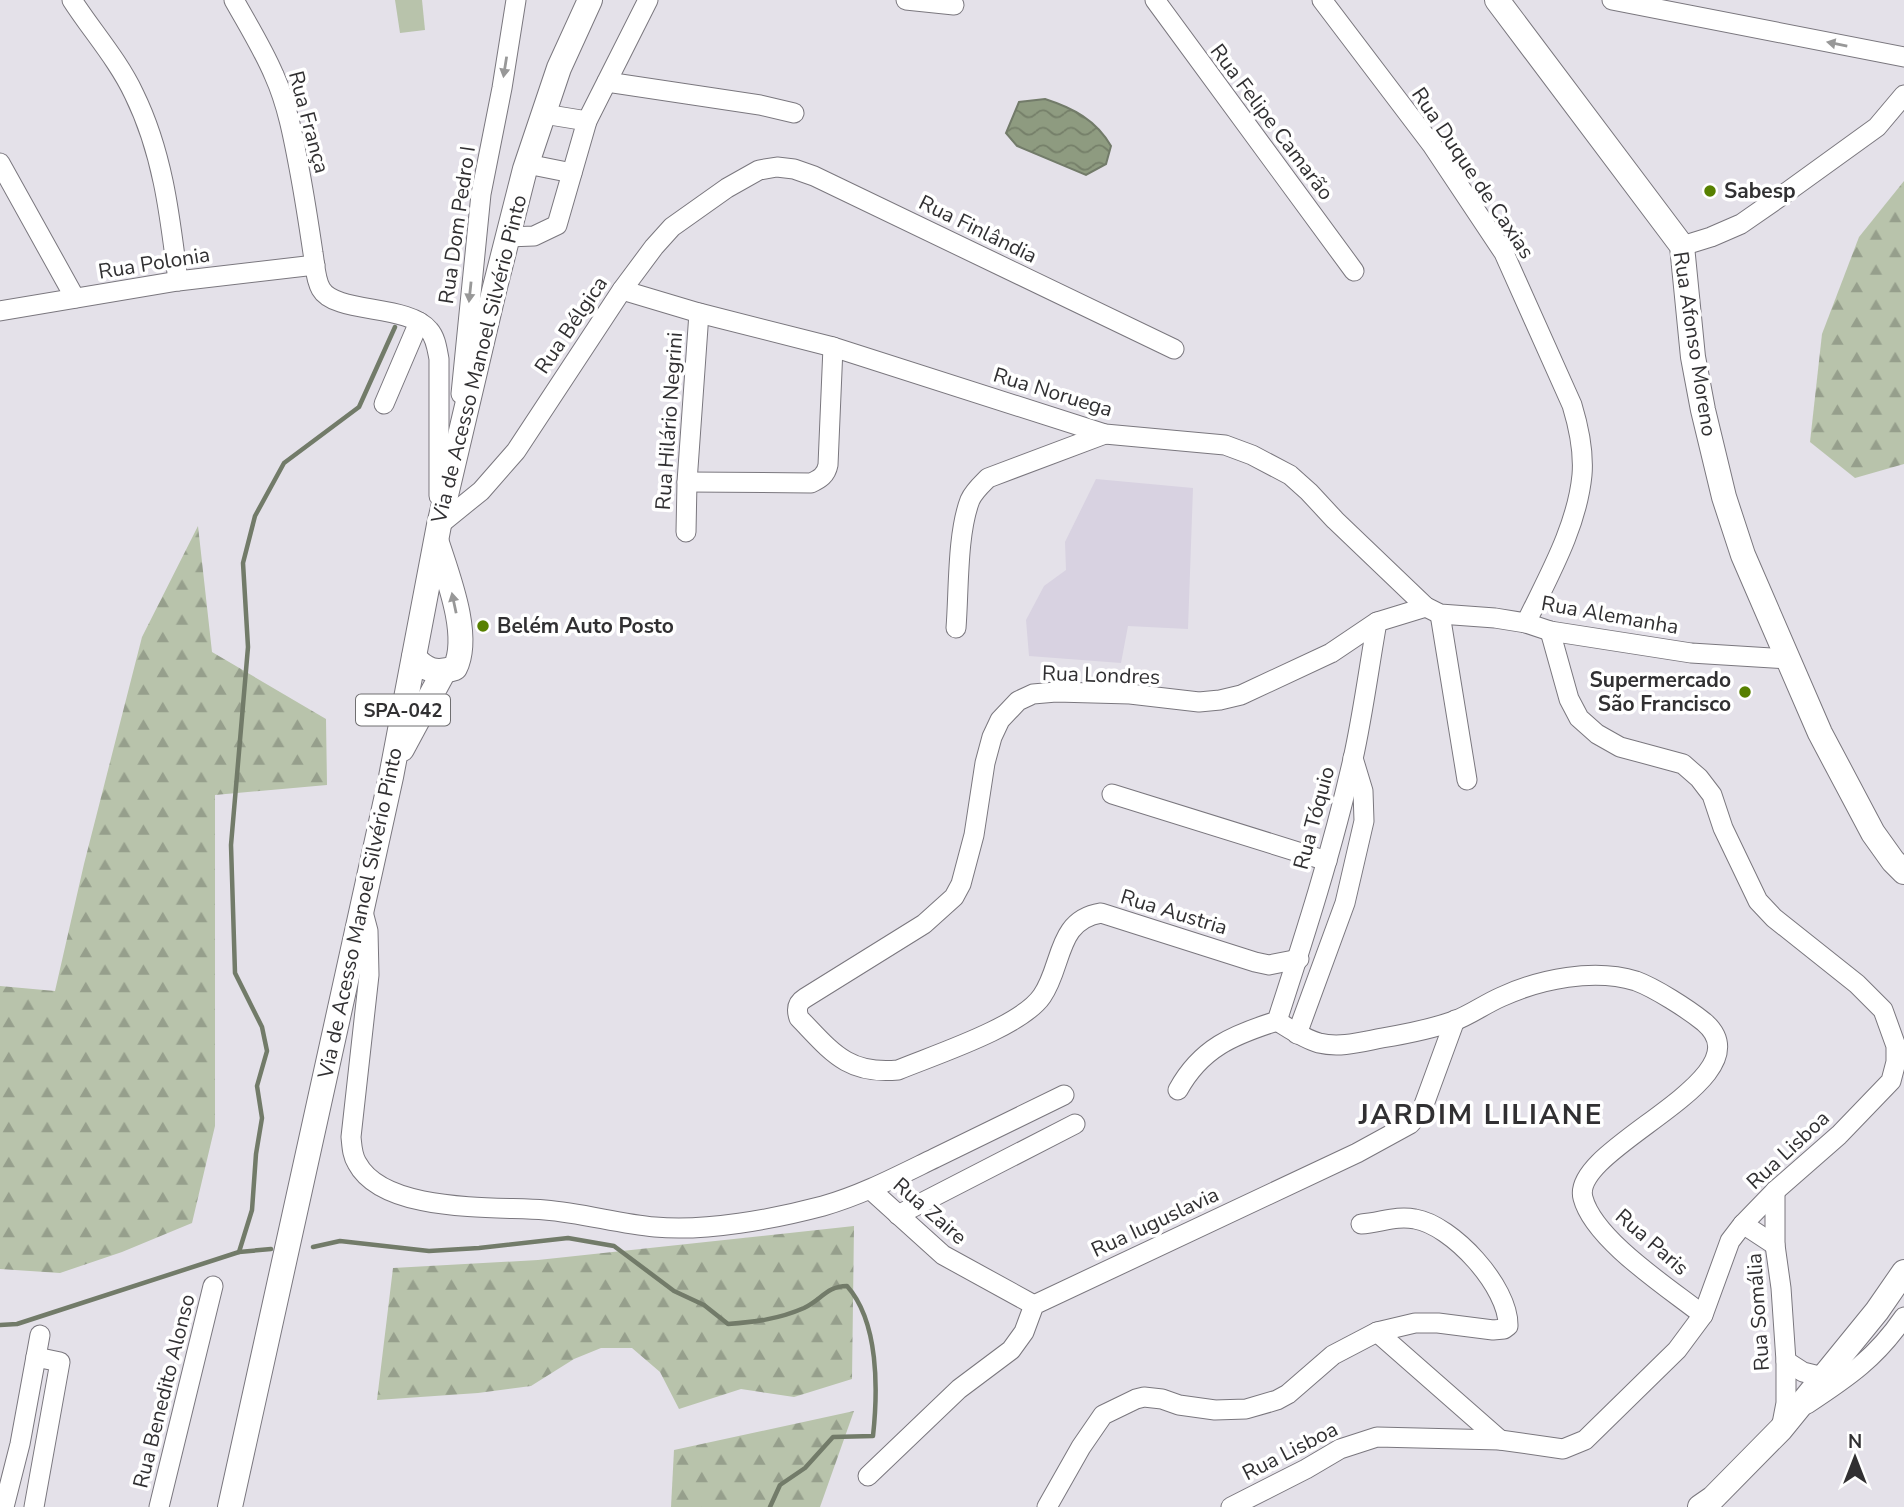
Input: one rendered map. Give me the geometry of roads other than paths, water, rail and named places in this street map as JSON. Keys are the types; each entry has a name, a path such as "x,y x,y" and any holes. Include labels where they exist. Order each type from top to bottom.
{"main road":[{"name":"Via de Acesso Manoel Silvério Pinto","path":"230,1507 393,764 438,532 507,237 527,163 559,68 590,0"},
{"name":"Rua Afonso Moreno","path":"1497,0 1682,246 1693,357 1703,410 1724,497 1743,555 1820,733 1873,834 1904,872"},
{"path":"414,657 423,667 444,671 454,668 461,657 450,583 438,532"},
{"path":"393,764 444,671"},
{"path":"1700,1507 1761,1452 1788,1421 1877,1311 1904,1272"}],"street":[{"path":"72,0 135,94 156,148 167,194 178,281"},
{"name":"Rua França","path":"234,0 271,67 286,112 301,177 315,265"},
{"name":"Rua Dom Pedro I","path":"456,458 481,194 516,0"},
{"path":"507,237 534,236 557,225 587,121 648,0"},
{"path":"906,0 954,5"},
{"name":"Rua Felipe Camarão","path":"1154,0 1354,271"},
{"name":"Rua Duque de Caxias","path":"1322,0 1432,145 1504,253 1572,405 1579,430 1582,477 1571,521 1558,555 1526,623"},
{"path":"1612,0 1904,57"},
{"path":"607,82 760,105 794,113"},
{"path":"1682,246 1711,237 1741,223 1787,192 1877,127 1904,94"},
{"path":"544,114 587,121"},
{"path":"0,163 75,298"},
{"path":"527,163 572,173"},
{"name":"Rua Finlândia","path":"759,170 777,167 814,176 1174,349"},
{"name":"Rua Bélgica","path":"438,532 481,491 516,451 622,290 654,247 672,228 727,188 759,170"},
{"name":"Rua Polonia","path":"0,311 178,281 315,265"},
{"name":"Rua Dom Pedro I","path":"315,265 321,290 330,298 398,314 419,322 431,332 439,359 438,532"},
{"name":"Rua Noruega","path":"622,290 832,347 1105,434 1225,445 1252,455 1290,475 1310,492 1335,520 1433,610"},
{"name":"Rua Hilário Negrini","path":"685,532 699,313"},
{"path":"384,404 419,322"},
{"path":"687,482 811,483 820,479 827,472 828,465 832,347"},
{"path":"956,628 964,521 971,498 977,489 988,478 1105,434"},
{"path":"1433,610 1467,780"},
{"name":"Rua Alemanha","path":"1433,610 1526,623 1550,631 1691,653 1787,659"},
{"name":"Rua Londres","path":"1042,997 1020,1016 993,1030 898,1070 882,1072 864,1070 832,1052 799,1018 798,1005 804,998 924,924 954,897 961,884 974,835 985,763 992,737 1000,720 1017,701 1033,694 1056,692 1130,694 1199,702 1220,701 1241,695 1331,653 1377,622 1433,610"},
{"name":"Rua Tóquio","path":"1277,1021 1299,959 1327,861 1353,757 1377,622"},
{"name":"Rua Lisboa","path":"1231,1507 1340,1449 1361,1441 1386,1437 1500,1440 1563,1449 1585,1440 1677,1350 1703,1315 1730,1241 1742,1224 1839,1135 1891,1081 1896,1062 1896,1046 1883,1010 1857,984 1774,918 1758,901 1723,828 1712,794 1699,778 1683,764 1620,747 1597,734 1579,718 1569,699 1550,631"},
{"path":"1297,1034 1345,903 1364,821 1363,791 1353,757"},
{"path":"1112,794 1327,861"},
{"path":"362,907 368,931 369,975 351,1137 352,1152 357,1164 375,1182 398,1194 433,1203 546,1210 671,1229 736,1224 823,1206 871,1189 1064,1096"},
{"name":"Rua Austria","path":"1042,997 1074,924 1089,915 1101,913 1255,962 1269,965 1299,959"},
{"name":"Rua Paris","path":"1455,1020 1523,988 1590,976 1617,976 1648,987 1713,1031 1717,1056 1709,1070 1680,1099 1590,1173 1583,1184 1583,1197 1596,1224 1629,1257 1703,1315"},
{"path":"1178,1090 1187,1073 1202,1057 1223,1042 1277,1021 1316,1042 1348,1044 1395,1036 1455,1020"},
{"name":"Rua Iuguslavia","path":"1034,1304 1357,1153 1410,1124 1422,1110 1455,1020"},
{"path":"898,1216 1075,1124"},
{"name":"Rua Zaire","path":"871,1189 943,1255 1034,1304"},
{"name":"Rua Somália","path":"1775,1191 1775,1245 1781,1288 1788,1421"},
{"path":"1047,1507 1102,1415 1144,1397 1232,1411 1261,1405 1288,1394 1333,1355 1377,1332 1400,1326 1438,1322 1499,1330 1507,1327 1501,1295 1488,1273 1440,1230 1415,1219 1389,1218 1372,1224 1361,1224"},
{"path":"1742,1224 1775,1245"},
{"name":"Rua Benedito Alonso","path":"159,1507 213,1286"},
{"path":"868,1476 959,1389 1011,1350 1024,1332 1034,1304"},
{"path":"1788,1421 1895,1345 1904,1317"},
{"path":"1377,1332 1500,1440"},
{"path":"4,1507 20,1444 40,1335"},
{"path":"34,1507 60,1362 36,1357"},
{"path":"1786,1361 1803,1372 1823,1377"}],"water":[{"path":"1045,99 1074,111 1098,129 1111,146 1106,164 1086,175 1017,146 1006,133 1019,102"}],"waterway":[{"path":"239,1252 252,1210 262,1118 257,1086 267,1051 262,1027 235,973 231,845 248,647 243,563 255,516 284,463 359,407 395,327"},
{"path":"313,1247 340,1241 429,1251 568,1238 614,1246 674,1291 704,1305 728,1324 785,1315 810,1305 834,1288 847,1286 858,1301 871,1337 876,1398 873,1436 833,1437 805,1468 780,1485 770,1507"},
{"path":"0,1325 17,1324 239,1252 271,1249"}],"place":[{"name":"Sabesp","path":"1710,191"},
{"name":"Belém Auto Posto","path":"483,626"},
{"name":"Supermercado São Francisco","path":"1745,692"}],"district":[{"name":"JARDIM LILIANE","path":"1481,1114"}]}
